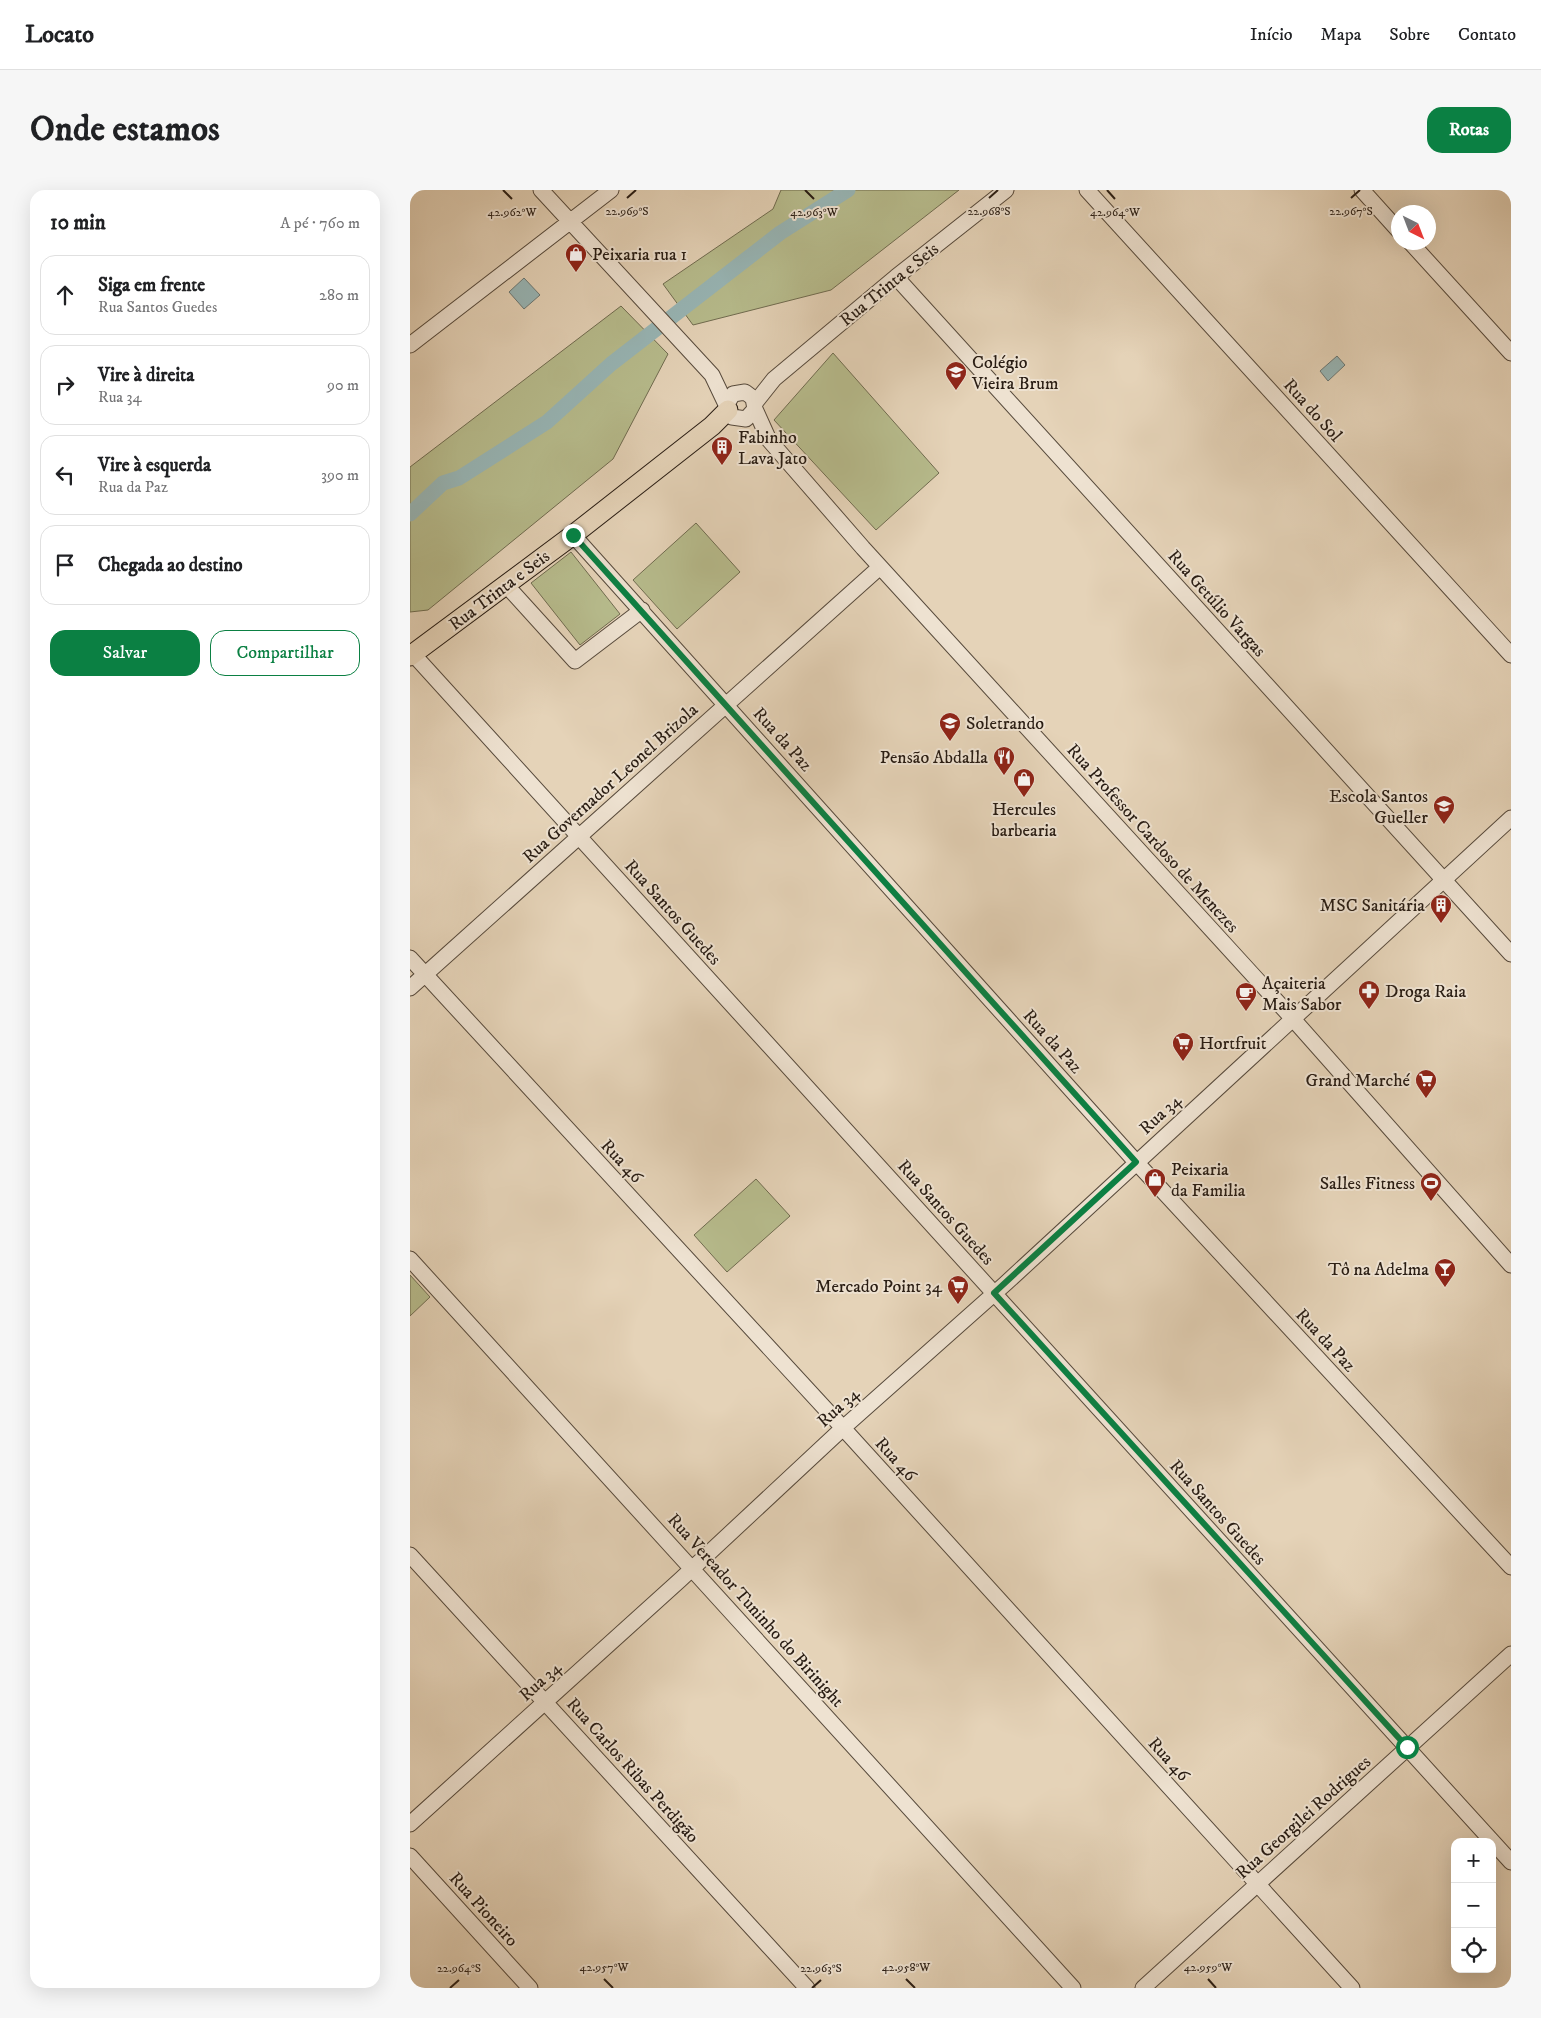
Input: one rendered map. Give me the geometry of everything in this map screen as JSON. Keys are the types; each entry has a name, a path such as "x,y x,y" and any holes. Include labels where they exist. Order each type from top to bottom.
{"main road":[{"name":"Rua Trinta e Seis","path":"412,655 573,535 732,411"}],"street":[{"path":"540,190 712,375 732,411 748,418 750,399"},
{"path":"410,345 611,190"},
{"name":"Rua Trinta e Seis","path":"750,399 761,382 774,379 896,277 1006,190"},
{"name":"Rua do Sol","path":"1087,190 1511,655"},
{"path":"1362,190 1391,222"},
{"path":"1417,250 1511,353"},
{"name":"Rua Getúlio Vargas","path":"896,277 1511,954"},
{"path":"712,375 750,399"},
{"path":"732,411 733,394 750,399"},
{"name":"Rua Professor Cardoso de Menezes","path":"750,399 767,437"},
{"name":"Rua Professor Cardoso de Menezes","path":"732,411 767,437 880,567 1293,1019 1511,1265"},
{"name":"Rua da Paz","path":"573,535 727,704 1136,1162 1511,1567"},
{"name":"Rua Governador Leonel Brizola","path":"410,988 880,567"},
{"path":"506,585 575,661 642,610"},
{"name":"Rua Santos Guedes","path":"412,655 1511,1862"},
{"name":"Rua 34","path":"410,1824 843,1428 994,1293 1511,818"},
{"name":"Rua 46","path":"410,958 843,1428 1352,1988"},
{"name":"Rua Vereador Tuninho do Birinight","path":"410,1259 1073,1988"},
{"name":"Rua Carlos Ribas Perdigão","path":"410,1555 807,1988"},
{"name":"Rua Georgilei Rodrigues","path":"1143,1988 1511,1654"},
{"name":"Rua Pioneiro","path":"410,1856 530,1988"}],"green space":[{"path":"781,190 959,190 831,290 693,325 663,284 773,209"},
{"path":"621,306 668,354 613,459 428,610 410,612 410,467"},
{"path":"833,353 939,473 876,530 774,420"},
{"path":"696,523 740,572 677,629 633,580"},
{"path":"571,552 620,614 580,645 531,583"},
{"path":"756,1179 790,1216 727,1272 694,1235"},
{"path":"410,1275 430,1297 410,1316"}],"water":[{"path":"524,278 540,295 524,309 509,292"},
{"path":"1337,356 1345,365 1328,381 1320,371"}],"waterway":[{"path":"410,514 443,483 459,478 547,422 611,364 780,233 848,190"}],"place":[{"name":"Peixaria rua 1","path":"576,273"},
{"name":"Colégio Vieira Brum","path":"956,391"},
{"name":"Fabinho Lava Jato","path":"722,466"},
{"name":"Soletrando","path":"950,742"},
{"name":"Pensão Abdalla","path":"1004,776"},
{"name":"Hercules barbearia","path":"1024,798"},
{"name":"Escola Santos Gueller","path":"1444,825"},
{"name":"MSC Sanitária","path":"1441,924"},
{"name":"Droga Raia","path":"1369,1010"},
{"name":"Açaiteria Mais Sabor","path":"1246,1012"},
{"name":"Hortfruit","path":"1183,1062"},
{"name":"Grand Marché","path":"1426,1099"},
{"name":"Peixaria da Familia","path":"1155,1198"},
{"name":"Salles Fitness","path":"1431,1202"},
{"name":"Tô na Adelma","path":"1445,1288"},
{"name":"Mercado Point 34","path":"958,1305"}],"route":[{"path":"573,535 727,704 1136,1162 994,1293 1407,1747"}]}
